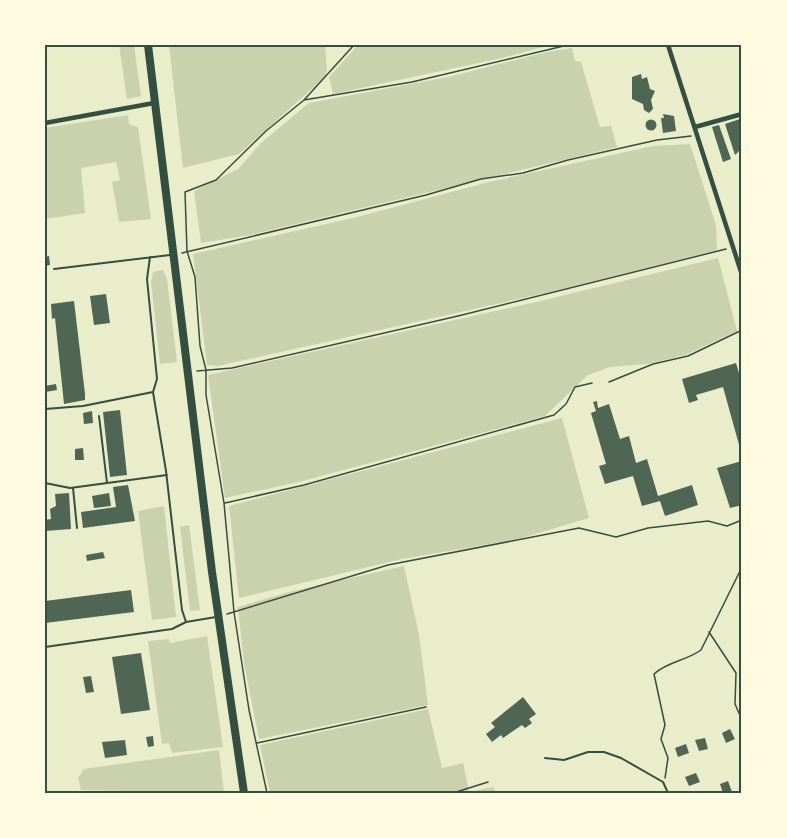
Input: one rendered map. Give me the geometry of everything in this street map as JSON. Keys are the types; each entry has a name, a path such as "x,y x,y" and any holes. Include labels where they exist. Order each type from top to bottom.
{"highway":[{"path":"148,45 187,372 244,793"}],"street":[{"path":"668,45 742,275"},
{"path":"45,123 154,104"},
{"path":"695,127 742,114"}],"lane":[{"path":"54,268 172,255"},
{"path":"150,257 147,279 157,379 153,392 167,475 182,610 186,621"},
{"path":"45,409 83,406 153,392"},
{"path":"99,416 106,483"},
{"path":"45,483 73,488 167,475"},
{"path":"73,488 77,528"},
{"path":"45,647 172,629 186,621 219,617"},
{"path":"545,758 564,760 588,752 603,752 621,758 663,782 668,793"}],"path":[{"path":"267,793 256,743 234,612 224,503 206,395 206,370 200,346 195,276 187,251 183,198 185,192 216,180 266,131 304,100 354,45"},
{"path":"304,100 412,82 568,45"},
{"path":"172,255 426,195 481,179 523,173 568,160 657,140 698,135"},
{"path":"187,372 232,368 459,316 714,254 733,246"},
{"path":"609,382 653,364 688,356 742,330"},
{"path":"224,503 304,485 554,415 566,404 575,387 592,383"},
{"path":"219,617 388,565 579,528 616,537 648,528 708,521 727,526 742,520"},
{"path":"663,782 668,773 668,758 661,739 665,725 654,674 664,665 694,655 701,650 742,567"},
{"path":"708,632 736,673 735,705 742,720"},
{"path":"256,743 426,707"},
{"path":"453,793 488,782"}],"green space":[{"path":"119,45 134,45 141,96 127,99"},
{"path":"169,45 325,45 327,71 324,78 239,154 183,168"},
{"path":"358,45 550,45 502,58 333,94 329,77"},
{"path":"572,48 575,61 581,62 600,127 611,126 617,147 250,235 201,243 194,191 238,169 262,142 309,103 448,77"},
{"path":"128,115 129,124 138,127 151,219 119,222 112,182 120,180 116,162 81,168 85,213 45,219 45,128"},
{"path":"690,144 716,225 717,250 550,292 218,366 207,365 193,254 357,217 489,182 653,146"},
{"path":"718,258 737,331 685,355 647,364 610,367 588,375 545,416 299,482 225,498 208,375 536,302"},
{"path":"163,270 167,279 177,362 160,364 151,282 153,272"},
{"path":"562,418 589,518 518,539 402,559 239,598 229,506"},
{"path":"164,506 176,617 152,620 138,511"},
{"path":"189,525 200,610 190,611 180,527"},
{"path":"404,566 419,635 428,705 259,739 244,664 238,607 289,592"},
{"path":"207,636 223,747 172,753 169,743 162,744 148,641 169,639 170,643"},
{"path":"428,709 442,768 463,763 469,792 493,787 496,793 270,793 260,745"},
{"path":"219,750 224,793 81,790 78,778 84,769"}],"building":[{"path":"641,74 642,79 647,77 650,89 655,91 651,100 653,109 649,113 644,110 643,104 632,99 632,77"},
{"path":"663,114 674,116 676,131 663,133 661,118 664,118"},
{"path":"740,119 742,148 735,155 725,124"},
{"path":"651,120 655,121 655,129 651,130 647,129 646,125 647,121"},
{"path":"719,125 731,159 723,162 712,127"},
{"path":"49,256 50,265 45,266 45,257"},
{"path":"106,294 110,323 94,325 90,296"},
{"path":"74,301 85,400 64,404 55,318 52,319 51,304"},
{"path":"736,363 742,383 741,452 723,387 696,395 698,400 689,403 682,379"},
{"path":"56,384 57,390 45,392 45,386"},
{"path":"597,401 598,408 609,404 620,439 629,436 636,463 647,459 658,496 692,485 698,505 665,516 660,501 642,506 633,476 605,484 599,466 606,464 591,413 596,411 593,402"},
{"path":"120,410 127,475 110,477 103,412"},
{"path":"92,411 93,423 84,424 83,413"},
{"path":"83,448 84,460 75,460 75,449"},
{"path":"742,461 742,505 730,508 717,468"},
{"path":"128,485 135,521 83,528 81,512 116,507 113,487"},
{"path":"69,493 71,529 45,531 45,520 51,519 50,509 56,506 55,494"},
{"path":"109,493 111,506 94,508 92,496"},
{"path":"103,552 105,558 87,561 86,555"},
{"path":"131,590 134,612 45,623 45,601"},
{"path":"141,653 150,710 121,714 112,657"},
{"path":"91,676 94,692 86,693 83,677"},
{"path":"523,697 536,714 529,719 532,723 525,728 522,725 503,738 501,735 492,742 486,734 495,727 491,723"},
{"path":"730,729 735,739 726,743 722,733"},
{"path":"153,736 154,746 148,747 146,737"},
{"path":"705,738 708,749 699,751 695,740"},
{"path":"125,740 127,755 105,758 102,742"},
{"path":"686,744 689,753 678,757 675,748"},
{"path":"696,773 700,782 689,786 685,777"},
{"path":"728,781 732,792 723,793 720,784"}]}
